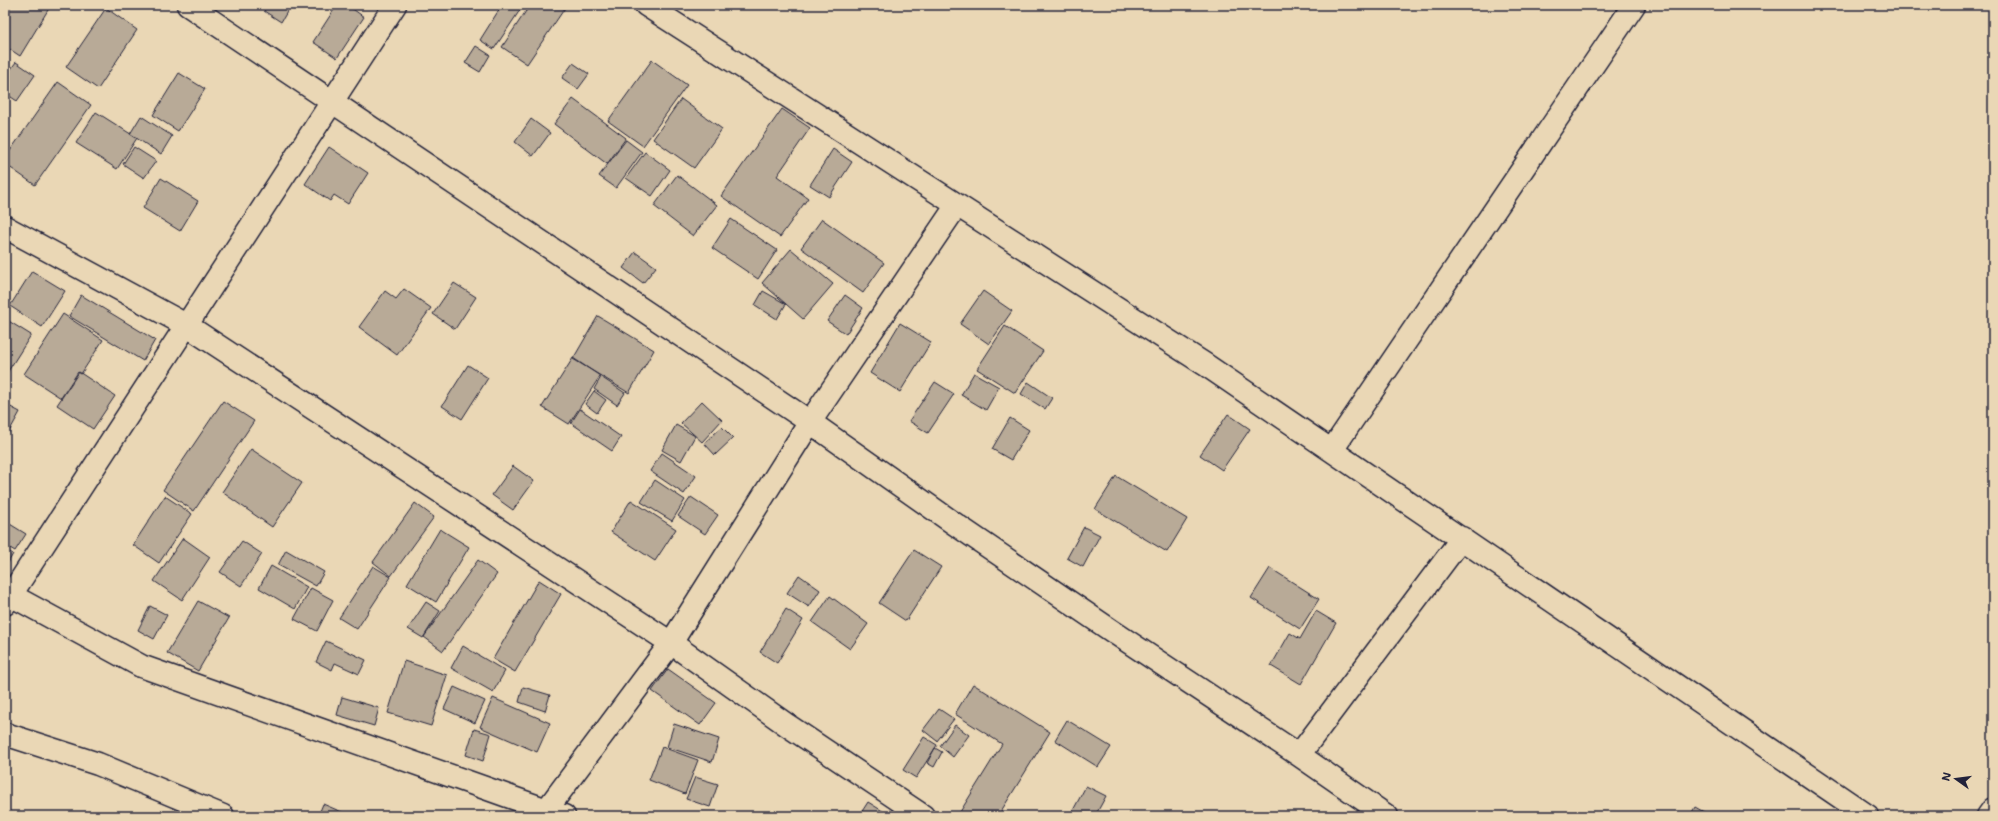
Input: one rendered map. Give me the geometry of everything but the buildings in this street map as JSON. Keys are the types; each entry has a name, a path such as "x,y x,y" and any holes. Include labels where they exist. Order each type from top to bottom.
{"street":[{"path":"188,5 810,422 1112,631 1299,755 1387,816"},
{"path":"395,5 7,597 141,666 551,814 671,643 810,422 957,206"},
{"path":"646,5 1206,365 1868,816"},
{"path":"1332,450 1634,5"},
{"path":"5,227 186,325 671,643 787,725 923,816"},
{"path":"1299,755 1462,538"},
{"path":"5,734 98,764 223,816"},
{"path":"1988,816 1993,809"}]}
